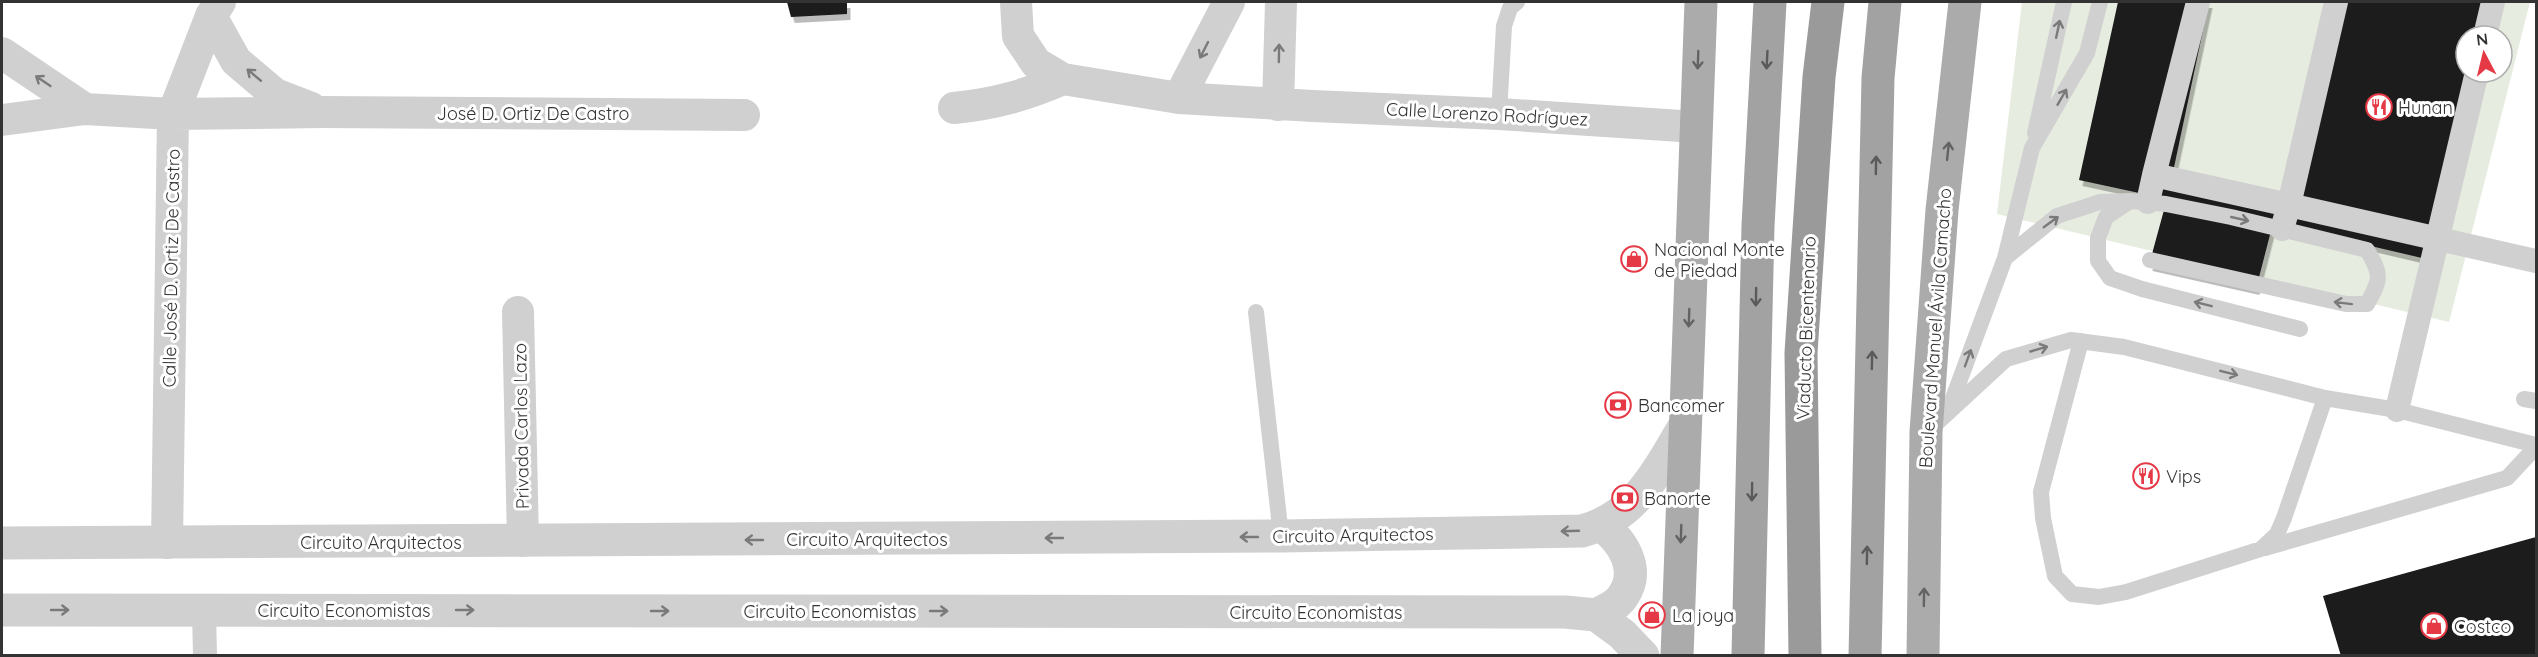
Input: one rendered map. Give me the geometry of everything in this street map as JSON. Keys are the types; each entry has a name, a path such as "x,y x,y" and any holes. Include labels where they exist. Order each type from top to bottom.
{"highway":[{"path":"1748,656 1758,226 1770,2"},
{"name":"Viaducto Bicentenario","path":"1805,656 1802,353 1819,77 1828,2"},
{"path":"1865,656 1878,78 1886,2"}],"main road":[{"path":"1677,656 1701,2"},
{"name":"Boulevard Manuel Ávila Camacho","path":"1923,656 1937,422 1942,210 1965,2"}],"street":[{"name":"Calle Lorenzo Rodríguez","path":"1016,2 1018,36 1036,63 1063,79 1179,98 1278,105 1499,114 1696,127"},
{"path":"1179,98 1229,2"},
{"path":"1278,105 1281,2"},
{"path":"2139,202 2154,175 2198,2"},
{"path":"2282,229 2336,2"},
{"path":"2488,24 2493,2"},
{"name":"José D. Ortiz De Castro","path":"215,9 236,61 275,94 323,112"},
{"name":"Calle José D. Ortiz De Castro","path":"166,543 173,114 215,9"},
{"path":"2,53 85,109"},
{"path":"954,108 992,104 1029,94 1063,79"},
{"path":"2397,410 2474,84"},
{"name":"José D. Ortiz De Castro","path":"2,120 85,109 173,114 323,112 744,115"},
{"path":"2154,175 2536,261"},
{"name":"Privada Carlos Lazo","path":"518,312 523,541"},
{"name":"Circuito Arquitectos","path":"2,543 1281,536 1582,531 1602,526 1629,508 1684,427"},
{"path":"1602,526 1616,536 1623,546 1630,570 1623,596 1612,607 1596,615 1622,634 1643,656"},
{"name":"Circuito Economistas","path":"2,610 1565,612 1596,615"},
{"path":"204,610 205,656"}],"lane":[{"path":"1499,114 1504,26 1510,8 1517,2"},
{"path":"1937,422 2005,258 2064,2"},
{"path":"2032,148 2087,53 2100,2"},
{"path":"2005,258 2057,216 2100,202 2139,202 2188,208 2367,250 2378,269 2379,282 2367,304 2346,304 2150,260"},
{"path":"2139,202 2106,217 2098,238 2098,261 2110,278 2142,289 2300,329"},
{"path":"1256,312 1281,536"},
{"path":"1937,422 2006,359 2071,340 2081,341 2124,347 2325,398 2397,410 2536,446 2507,478 2261,549 2126,592 2099,597 2072,594 2055,576 2043,518 2041,492 2081,341"},
{"path":"2261,549 2277,534 2284,518 2325,398"}],"shaded area":[{"path":"2022,2 2530,2 2514,65 2514,24 2454,24 2454,84 2509,84 2449,322 1997,214"}],"building":[{"path":"787,2 847,2 847,14 791,17"},
{"path":"2118,2 2209,2 2173,172 2281,195 2330,2 2484,2 2478,24 2454,24 2454,84 2463,84 2422,258 2273,223 2256,289 2149,265 2167,199 2079,180"},
{"name":"Costco","path":"2536,537 2536,656 2341,656 2323,596"}],"place":[{"name":"Hunan","path":"2379,107"},
{"name":"Nacional Monte de Piedad","path":"1634,259"},
{"name":"Bancomer","path":"1618,405"},
{"name":"Vips","path":"2146,476"},
{"name":"Banorte","path":"1625,498"},
{"name":"La joya","path":"1652,615"},
{"name":"Costco","path":"2434,626"}]}
